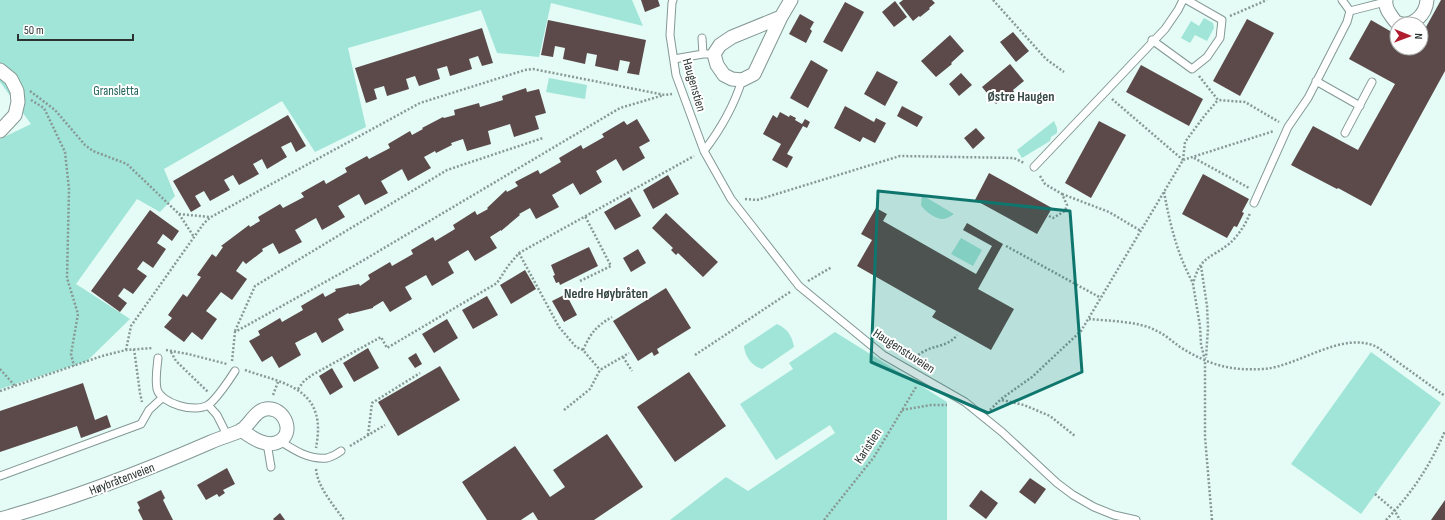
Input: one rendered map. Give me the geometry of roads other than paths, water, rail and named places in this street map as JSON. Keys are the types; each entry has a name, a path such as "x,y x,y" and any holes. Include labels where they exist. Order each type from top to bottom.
{"street":[{"path":"781,17 732,37 709,54 724,75 732,79 742,80 754,74 781,17 791,0"},
{"path":"1386,1 1386,9 1396,21 1405,24 1416,21 1420,17 1423,13 1427,0"},
{"path":"0,70 11,79 16,91 18,102 15,115 0,131"},
{"name":"Høybråtenveien","path":"0,520 99,488 241,430 262,410 276,410 282,414 286,421 287,428 285,435 280,441"},
{"path":"241,430 255,439 267,443 280,441"}],"lane":[{"name":"Haugenstien","path":"673,0 670,35 676,75 704,151"},
{"path":"1034,167 1152,40 1165,29 1183,0"},
{"path":"1152,40 1192,69 1207,57 1220,38 1222,20 1187,0"},
{"path":"1342,0 1350,11"},
{"path":"1350,11 1386,1"},
{"path":"1254,203 1288,127 1308,98 1347,22 1350,11"},
{"path":"674,59 709,54 702,38"},
{"path":"704,151 719,129 738,95 742,80"},
{"path":"1316,81 1360,106"},
{"path":"1345,133 1372,82"},
{"name":"Haugenstuveien","path":"704,151 731,199 799,286 883,355 967,404 1002,432 1057,483 1073,495 1100,509 1136,520"},
{"path":"158,358 156,372 157,389 162,398 182,407 198,408 208,405 237,370"},
{"path":"0,476 141,424 148,410 162,398"},
{"path":"208,405 217,415 227,435"},
{"path":"280,441 296,451 315,458 328,458 341,451"},
{"path":"267,443 271,467"}],"district":[{"name":"Østre Haugen","path":"1021,96"},
{"name":"Nedre Høybråten","path":"606,293"}],"park label":[{"name":"Gransletta","path":"116,91"}]}
